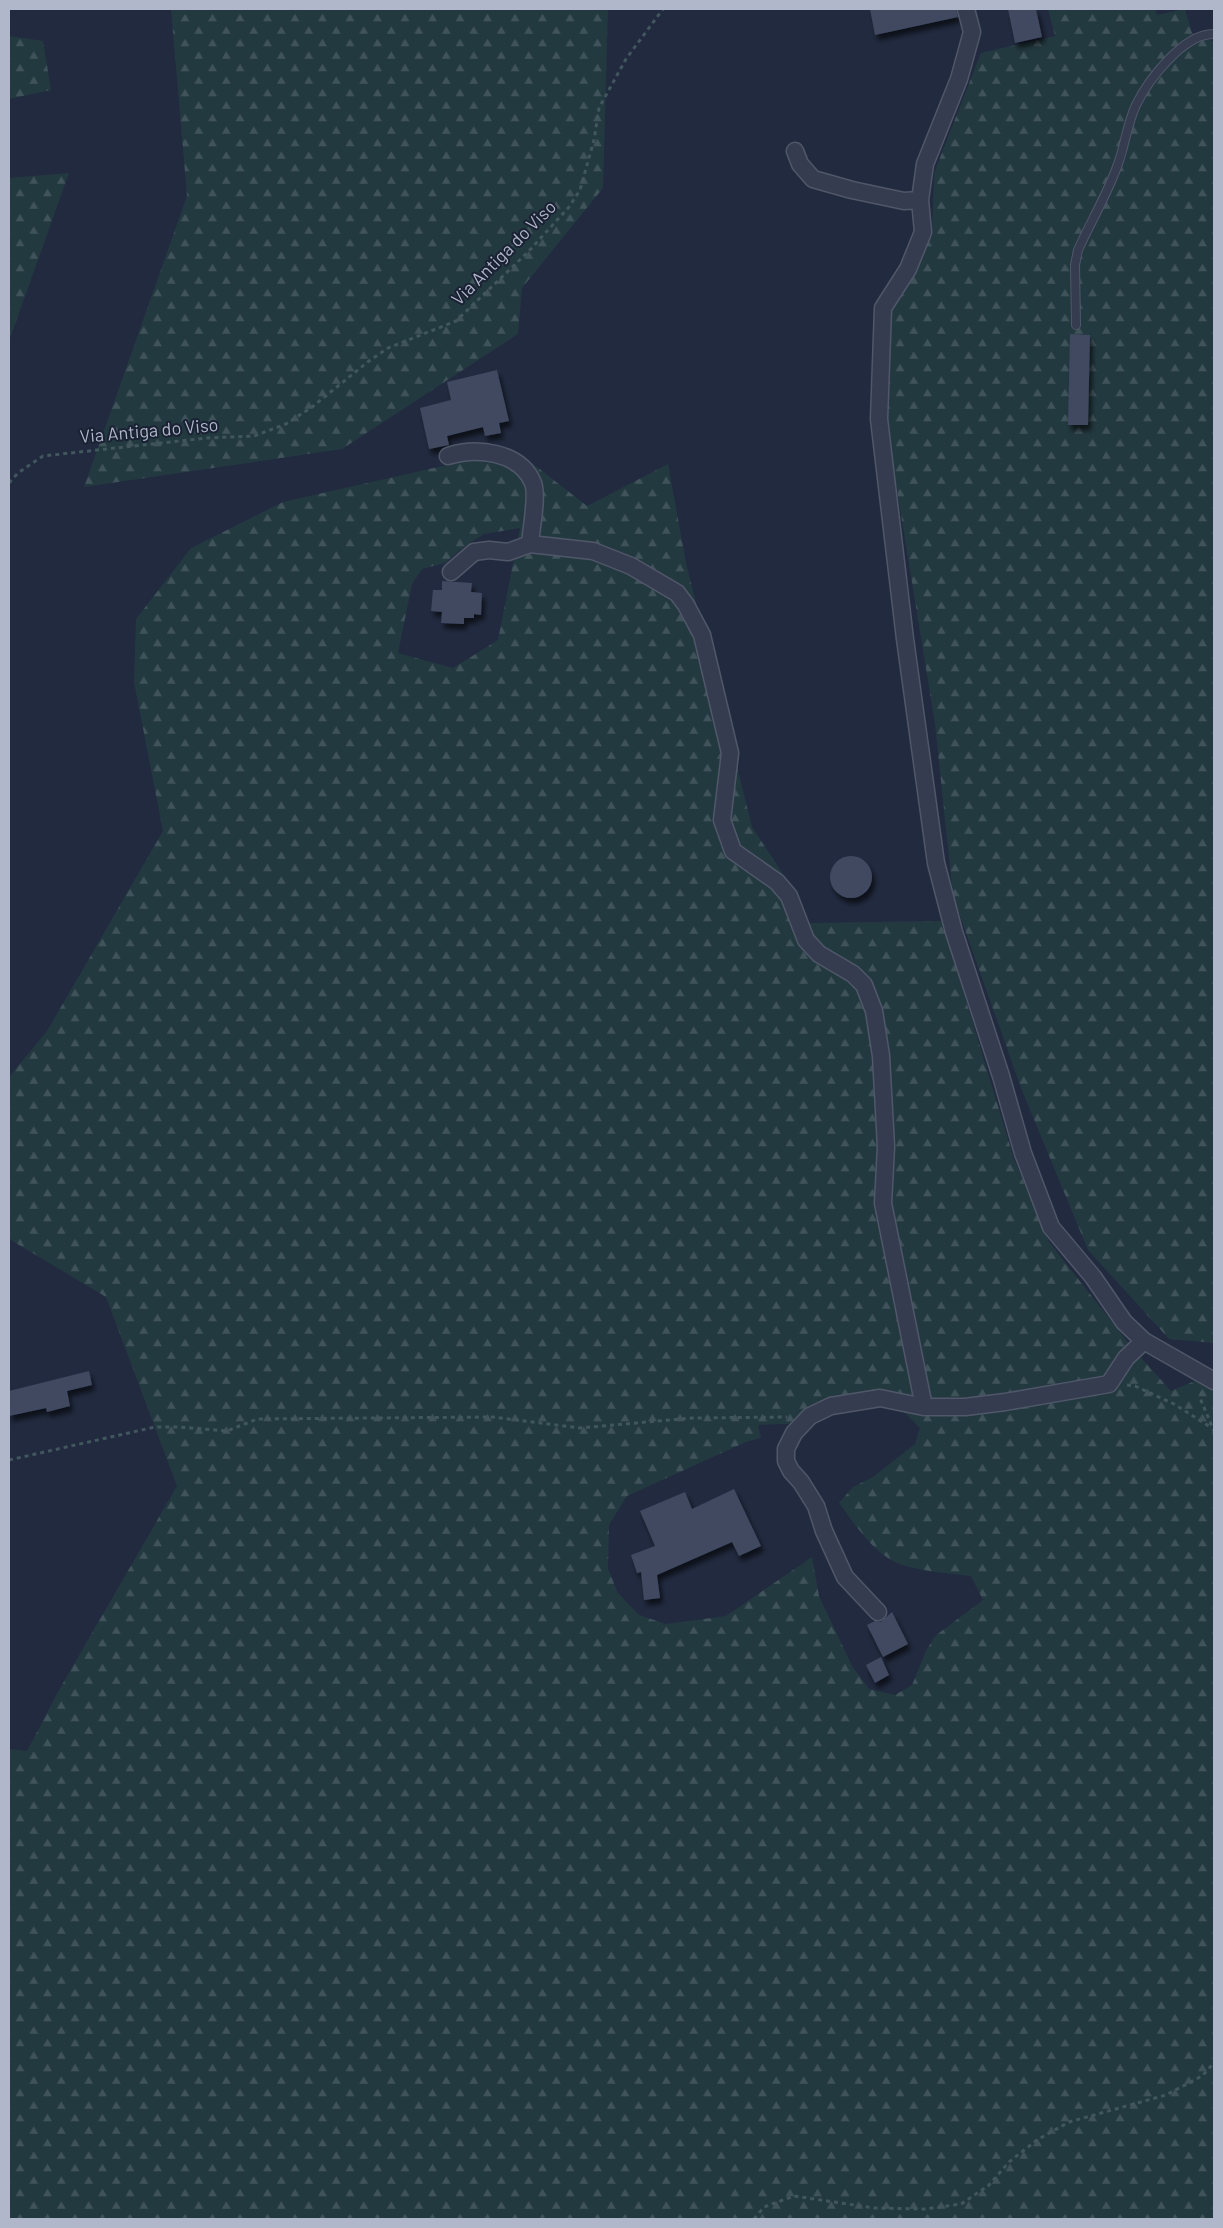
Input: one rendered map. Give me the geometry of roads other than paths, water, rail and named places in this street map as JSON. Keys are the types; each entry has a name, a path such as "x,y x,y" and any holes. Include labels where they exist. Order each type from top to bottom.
{"street":[{"path":"966,9 972,32 959,79 925,164 920,200 923,232 908,269 883,308 879,419 904,630 936,863 954,932 1001,1076 1023,1153 1051,1226 1093,1277 1124,1322 1144,1341 1210,1379"},
{"path":"795,151 800,164 813,179 852,190 904,201 920,200"},
{"path":"448,456 483,452 503,455 524,468 534,483 530,544"},
{"path":"451,572 474,552 489,550 508,552 530,544 593,551 638,571 677,593 686,605 702,635 730,753 722,820 733,850 777,882 788,896 806,940 819,954 853,974 864,985 874,1011 881,1056 886,1147 883,1203 924,1408"},
{"path":"878,1612 845,1577 824,1531 816,1506 786,1461 786,1449 794,1433 810,1416 831,1406 880,1398 924,1408 964,1407 1109,1384 1126,1358 1144,1341"}],"lane":[{"path":"1076,325 1075,265 1078,250 1119,163 1124,139 1136,106 1151,79 1170,59 1193,39 1214,34"}]}
